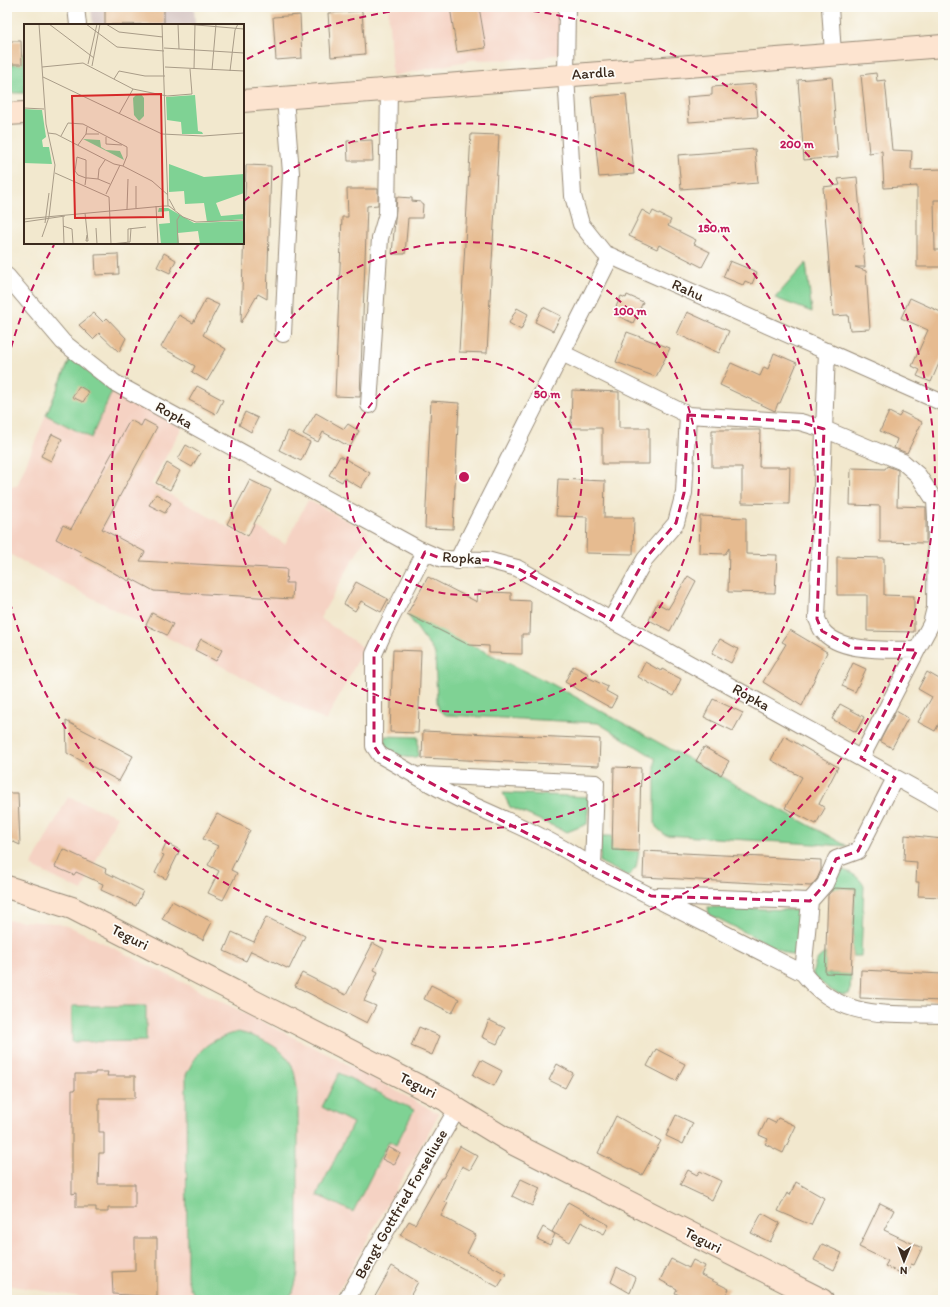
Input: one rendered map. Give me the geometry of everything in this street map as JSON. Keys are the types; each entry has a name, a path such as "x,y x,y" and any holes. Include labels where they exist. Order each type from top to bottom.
{"street":[{"path":"76,7 78,24"},
{"name":"Rahu","path":"567,7 566,76 573,196 581,224 604,253 943,403"},
{"path":"830,7 833,54"},
{"name":"Aardla","path":"244,101 943,46"},
{"path":"369,406 380,238 387,214 389,90"},
{"path":"283,334 291,173 285,98"},
{"path":"7,114 24,113"},
{"path":"457,561 612,256"},
{"name":"Ropka","path":"7,276 63,342 115,383 425,552 442,559 457,561 487,560 517,568 943,804"},
{"path":"827,351 818,619 822,631 837,641 853,648 917,650"},
{"path":"562,353 688,415 800,422 824,429 903,462 918,475 935,501 935,608 931,624 861,758"},
{"path":"611,620 645,559 676,523 684,493 688,415"},
{"path":"425,552 374,654 374,746 380,755 468,803 496,814 563,848 593,867 803,973 814,987 844,1006 862,1012 943,1015"},
{"path":"417,775 596,782 593,867"},
{"path":"803,973 810,901 825,884 836,859 858,851 895,778"},
{"name":"Teguri","path":"7,887 72,908 440,1096 514,1144 822,1300"},
{"path":"651,896 810,901"},
{"name":"Bengt Gottfried Forseliuse","path":"346,1300 457,1108"}],"highlighted area":[{"path":"688,415 800,422 824,429 817,619 822,631 853,648 917,650 861,758 895,778 858,851 836,859 825,884 810,901 651,896 467,803 380,755 374,746 374,654 425,552 442,559 487,560 517,568 611,620 645,559 676,523 684,493"}],"shaded area":[{"path":"91,7 194,7 195,24 93,24"},
{"path":"388,7 567,7 567,52 537,59 472,60 392,76"},
{"path":"114,387 182,427 151,484 251,540 257,527 285,544 308,500 369,532 320,618 364,648 326,721 7,553 7,486 17,486 46,415 91,437"},
{"path":"68,797 117,816 82,891 31,866"},
{"path":"7,920 56,923 73,928 341,1061 439,1114 333,1300 99,1300 7,1285"}],"green space":[{"path":"22,54 24,54 24,93 7,93 7,64 22,64"},
{"path":"806,263 812,312 775,298"},
{"path":"72,355 114,387 91,438 46,415"},
{"path":"407,614 552,684 847,846 665,835 656,827 655,823 655,758 598,723 446,715 439,710 437,702 435,654"},
{"path":"385,736 418,737 418,756 409,758 396,754 385,748"},
{"path":"503,793 589,797 587,824 567,832 510,807"},
{"path":"601,836 612,836 612,850 639,851 636,868 628,876 600,862"},
{"path":"838,869 853,874 862,882 864,886 861,956 852,956 855,889 828,888"},
{"path":"708,907 796,911 802,916 800,954 790,955 709,914"},
{"path":"826,953 825,973 851,974 850,993 841,995 836,993 813,976 817,959"},
{"path":"72,1006 146,1006 146,1041 72,1042"},
{"path":"238,1032 262,1040 278,1049 285,1055 294,1072 298,1093 298,1274 293,1292 287,1300 198,1300 190,1288 187,1277 186,1075 200,1051 206,1046 227,1035"},
{"path":"339,1073 414,1110 396,1145 389,1141 353,1212 317,1195 353,1123 322,1107"}],"building":[{"path":"105,7 164,7 164,24 105,24"},
{"path":"450,7 479,7 486,48 457,52"},
{"path":"362,11 365,54 331,57 328,13"},
{"path":"300,15 302,58 276,60 273,17"},
{"path":"7,41 21,41 22,64 7,64"},
{"path":"876,73 877,81 885,80 892,150 912,151 911,170 943,169 943,200 934,200 935,250 943,250 943,267 917,267 917,186 884,188 882,151 869,153 861,75"},
{"path":"832,77 838,157 804,160 798,80"},
{"path":"755,84 758,117 689,122 687,97 712,95 712,87"},
{"path":"626,94 634,174 599,177 591,97"},
{"path":"471,134 499,135 487,353 459,352"},
{"path":"372,140 373,161 348,161 347,141"},
{"path":"755,149 758,183 681,189 678,155"},
{"path":"246,165 271,166 267,299 258,294 241,323 244,244"},
{"path":"857,177 865,267 855,267 866,271 870,329 850,330 848,315 833,316 823,187 840,185 838,179"},
{"path":"347,189 378,189 378,205 367,206 360,397 335,396 342,217 348,217"},
{"path":"397,197 412,198 412,201 421,202 421,204 423,204 422,218 408,218 405,254 392,254"},
{"path":"642,210 651,215 653,211 671,220 668,226 696,240 694,244 710,252 702,267 659,245 657,249 629,236"},
{"path":"164,253 176,260 170,273 157,267"},
{"path":"118,254 119,274 96,275 95,255"},
{"path":"730,261 757,272 752,284 745,281 743,285 723,277"},
{"path":"627,295 643,302 633,323 618,316 620,311 615,309 621,296 626,298"},
{"path":"910,298 943,313 943,354 931,382 917,376 920,370 912,366 928,330 901,318"},
{"path":"206,299 219,305 203,335 226,349 207,381 192,372 195,366 161,347 179,315 193,323"},
{"path":"543,307 561,316 553,331 535,322"},
{"path":"517,308 528,314 521,330 509,323"},
{"path":"687,312 729,331 719,353 677,334"},
{"path":"94,313 103,322 107,318 126,338 119,352 99,333 93,339 79,325"},
{"path":"627,332 670,348 656,377 616,362"},
{"path":"774,353 797,363 780,403 778,403 775,411 720,385 731,363 760,376 764,367 768,369"},
{"path":"79,386 89,392 83,402 72,397"},
{"path":"197,386 223,400 216,414 189,400"},
{"path":"572,390 619,392 619,428 649,428 649,464 602,464 602,428 571,428"},
{"path":"431,401 459,403 453,529 425,528"},
{"path":"245,412 258,418 251,432 239,425"},
{"path":"889,412 899,417 902,412 922,422 907,453 894,448 897,439 880,431"},
{"path":"316,413 344,429 348,424 359,431 350,447 323,432 318,442 303,434"},
{"path":"130,420 141,426 144,420 157,427 102,529 145,552 140,561 287,569 286,583 293,583 292,599 154,591 130,578 129,581 79,554 81,552 56,539 63,525 71,529"},
{"path":"712,430 760,430 759,467 790,467 789,504 742,503 742,467 712,467"},
{"path":"288,431 310,442 301,461 279,450"},
{"path":"52,434 62,439 51,461 41,456"},
{"path":"186,445 200,453 192,467 178,459"},
{"path":"340,456 370,473 361,488 344,478 342,482 329,475"},
{"path":"167,463 180,471 170,490 156,483"},
{"path":"887,466 898,470 897,506 926,507 926,543 880,542 880,506 850,505 851,468 885,469"},
{"path":"558,479 605,481 604,518 634,518 633,554 586,553 587,517 556,516"},
{"path":"250,480 271,490 248,536 227,524"},
{"path":"156,494 171,503 165,513 149,505"},
{"path":"700,516 746,518 746,554 777,555 775,593 728,592 729,548 725,554 699,553"},
{"path":"837,557 884,558 884,595 914,596 914,632 867,631 867,595 837,595"},
{"path":"688,576 696,581 670,631 649,620 657,603 668,609"},
{"path":"428,577 477,602 478,591 511,593 511,600 531,601 530,634 522,634 522,654 489,653 489,646 469,645 407,614"},
{"path":"356,582 388,599 381,612 361,601 355,611 344,604"},
{"path":"152,613 173,624 167,635 146,625"},
{"path":"790,630 827,652 802,706 763,682 786,644 782,642"},
{"path":"201,639 222,650 216,661 195,650"},
{"path":"720,639 738,649 731,663 712,653"},
{"path":"393,650 421,651 418,733 390,732"},
{"path":"645,662 661,671 662,669 681,679 673,696 638,677"},
{"path":"853,663 866,669 855,692 842,686"},
{"path":"573,666 589,674 587,677 608,687 606,691 617,697 611,708 565,682"},
{"path":"927,672 941,680 943,676 943,716 935,731 918,722 932,697 918,689"},
{"path":"713,699 743,713 733,731 704,717"},
{"path":"840,704 864,717 856,732 832,719"},
{"path":"896,711 908,718 892,748 880,741"},
{"path":"66,721 133,756 119,781 67,753"},
{"path":"423,731 600,739 599,766 422,758"},
{"path":"784,736 838,767 819,804 825,808 816,824 785,808 802,777 771,760"},
{"path":"704,747 729,761 721,775 696,761"},
{"path":"614,767 641,768 639,851 612,850"},
{"path":"7,793 18,793 20,845 7,839"},
{"path":"217,814 250,830 231,870 237,873 223,900 208,893 219,871 208,865 218,846 203,839"},
{"path":"905,835 943,839 943,897 918,896 919,882 916,882 917,862 904,861"},
{"path":"166,843 180,850 166,879 155,873 164,855 161,854"},
{"path":"63,849 106,869 105,872 143,891 136,906 101,890 103,884 76,872 74,875 55,867"},
{"path":"644,851 821,860 821,870 817,879 811,886 643,877"},
{"path":"834,888 855,889 851,974 825,973 828,895"},
{"path":"172,901 212,922 203,940 162,919"},
{"path":"266,917 305,936 289,969 251,951 246,961 224,951 232,932 254,942"},
{"path":"373,943 384,949 374,970 378,972 364,1001 376,1006 367,1023 295,986 302,973 346,995"},
{"path":"861,970 943,974 943,1001 860,998"},
{"path":"431,985 459,999 452,1013 424,999"},
{"path":"489,1020 505,1028 497,1044 482,1037"},
{"path":"419,1027 440,1036 432,1055 411,1046"},
{"path":"656,1049 685,1064 676,1081 647,1066"},
{"path":"481,1060 502,1071 494,1086 473,1075"},
{"path":"557,1064 573,1073 565,1088 549,1080"},
{"path":"95,1072 108,1072 107,1076 135,1076 135,1098 99,1098 99,1132 104,1132 104,1153 99,1153 98,1184 135,1184 135,1208 108,1208 108,1212 96,1212 96,1207 76,1207 76,1193 72,1194 72,1090 75,1090 75,1074 95,1074"},
{"path":"676,1115 693,1123 683,1144 666,1136"},
{"path":"616,1116 661,1141 642,1175 598,1153"},
{"path":"778,1118 796,1126 783,1153 765,1144 768,1139 759,1135 767,1119 775,1123"},
{"path":"460,1146 478,1156 470,1170 462,1166 445,1202 448,1203 441,1216 476,1235 467,1253 506,1274 498,1287 400,1235 409,1221 415,1224 441,1178 443,1178"},
{"path":"388,1147 400,1153 394,1165 382,1159"},
{"path":"688,1170 697,1175 700,1171 721,1181 712,1200 680,1185"},
{"path":"521,1179 540,1188 532,1206 512,1196"},
{"path":"796,1182 824,1198 811,1225 778,1211 787,1193 790,1195"},
{"path":"568,1202 609,1225 604,1234 581,1222 570,1242 552,1232"},
{"path":"880,1203 894,1210 884,1230 922,1248 914,1265 911,1264 906,1276 885,1266 888,1261 859,1247"},
{"path":"762,1213 780,1223 770,1242 751,1233"},
{"path":"543,1227 555,1234 550,1245 537,1239"},
{"path":"135,1238 157,1238 157,1297 113,1294 112,1272 135,1271"},
{"path":"822,1244 842,1253 834,1270 814,1260"},
{"path":"671,1259 689,1268 693,1260 705,1266 701,1275 729,1289 723,1300 689,1300 675,1293 677,1289 660,1280"},
{"path":"392,1266 418,1282 408,1300 373,1300"},
{"path":"617,1267 636,1278 630,1293 611,1282"}]}
